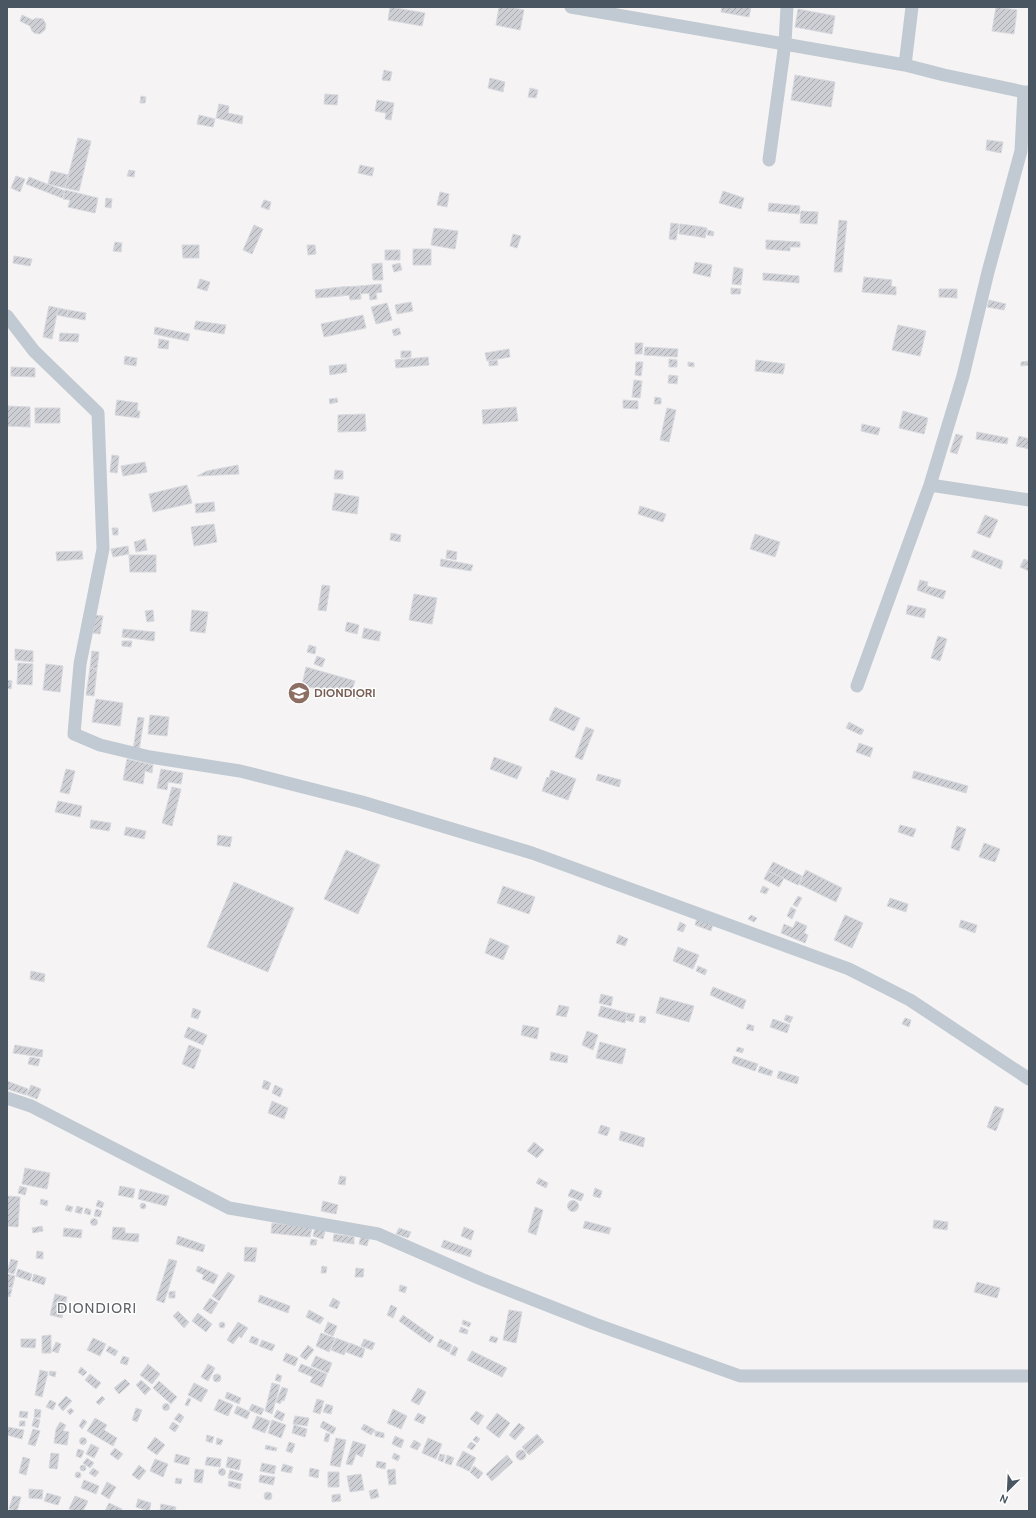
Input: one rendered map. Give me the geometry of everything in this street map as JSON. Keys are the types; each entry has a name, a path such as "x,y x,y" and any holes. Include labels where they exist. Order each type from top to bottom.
{"street":[{"path":"571,7 905,65 944,76 1027,93 1021,150 963,376 930,486 857,686"},
{"path":"769,160 785,43 787,7"},
{"path":"905,65 912,7"},
{"path":"7,316 34,350 98,413 103,549 80,664 74,734 100,745 150,757 240,771 362,802 532,853 849,968 910,1000 1029,1079"},
{"path":"930,486 1029,500"},
{"path":"7,1098 31,1106 229,1208 378,1234 481,1279 573,1316 740,1376 1029,1376"}],"building":[{"path":"390,7 425,13 422,26 388,20"},
{"path":"499,7 524,10 520,30 496,25"},
{"path":"722,7 751,7 749,17 721,12"},
{"path":"996,7 1017,10 1014,34 992,31"},
{"path":"798,9 835,16 832,34 795,27"},
{"path":"22,15 33,20 36,18 43,19 46,24 45,30 40,34 34,33 30,26 20,21"},
{"path":"384,70 392,72 390,81 382,80"},
{"path":"795,75 835,82 831,107 791,100"},
{"path":"490,78 505,82 503,92 488,88"},
{"path":"530,88 538,90 536,98 528,97"},
{"path":"325,94 338,95 337,105 324,104"},
{"path":"141,96 146,97 145,103 140,103"},
{"path":"377,100 394,103 391,120 385,119 386,113 375,111"},
{"path":"219,104 229,106 228,113 243,116 242,124 216,118"},
{"path":"199,115 215,119 213,127 197,124"},
{"path":"78,138 91,141 79,191 65,188"},
{"path":"987,140 1003,142 1001,153 986,150"},
{"path":"360,165 374,168 372,176 358,173"},
{"path":"129,170 135,171 134,177 127,176"},
{"path":"51,171 69,175 65,188 48,184"},
{"path":"16,176 25,179 20,192 11,188"},
{"path":"29,177 65,191 62,198 26,184"},
{"path":"65,190 98,198 95,213 68,207 70,200 63,199"},
{"path":"723,191 744,198 741,209 719,203"},
{"path":"440,192 449,194 447,207 437,205"},
{"path":"106,198 112,199 111,208 105,207"},
{"path":"264,200 271,202 269,210 261,207"},
{"path":"769,203 800,206 799,214 768,211"},
{"path":"801,211 818,212 817,224 800,223"},
{"path":"839,220 847,221 842,272 834,272"},
{"path":"671,223 679,224 676,240 669,239"},
{"path":"680,224 696,226 695,236 679,234"},
{"path":"254,225 263,229 252,254 243,250"},
{"path":"696,226 707,228 705,238 695,236"},
{"path":"434,228 458,231 455,249 431,245"},
{"path":"708,230 714,232 713,236 707,235"},
{"path":"513,234 521,236 517,248 510,246"},
{"path":"766,240 800,242 800,247 790,247 790,251 766,249"},
{"path":"115,242 122,243 121,252 113,251"},
{"path":"182,245 199,245 199,258 183,258"},
{"path":"307,245 315,245 316,254 308,255"},
{"path":"413,249 431,249 431,265 413,265"},
{"path":"385,250 400,250 400,260 385,260"},
{"path":"14,256 32,259 30,266 13,263"},
{"path":"695,262 712,265 710,277 693,273"},
{"path":"382,263 383,280 373,280 372,264"},
{"path":"400,263 402,270 394,272 392,265"},
{"path":"734,267 743,269 741,285 732,284"},
{"path":"763,273 799,276 799,283 763,280"},
{"path":"864,277 892,280 891,286 896,287 896,295 862,292"},
{"path":"200,279 210,282 207,291 197,288"},
{"path":"381,284 382,292 376,293 377,299 370,300 369,293 360,294 360,286"},
{"path":"360,286 361,299 350,300 349,295 341,296 341,287"},
{"path":"341,287 341,296 316,298 315,290"},
{"path":"731,288 741,289 740,294 731,294"},
{"path":"939,289 957,289 957,298 939,297"},
{"path":"989,300 1006,304 1004,310 987,307"},
{"path":"411,302 413,311 397,314 395,305"},
{"path":"387,303 392,320 376,324 371,307"},
{"path":"49,306 58,308 52,339 43,337"},
{"path":"58,308 68,310 67,317 57,315"},
{"path":"68,310 86,313 85,320 67,317"},
{"path":"363,315 366,328 324,337 321,324"},
{"path":"196,321 226,325 224,334 194,329"},
{"path":"898,325 926,331 920,356 892,350"},
{"path":"155,327 190,334 188,341 154,334"},
{"path":"399,328 401,334 394,336 392,330"},
{"path":"60,333 79,334 78,342 59,341"},
{"path":"159,339 169,341 168,349 158,348"},
{"path":"635,343 643,343 642,354 635,354"},
{"path":"645,347 678,349 677,357 644,355"},
{"path":"509,349 510,357 487,361 485,353"},
{"path":"401,351 411,351 411,357 401,358"},
{"path":"125,356 130,357 129,365 124,364"},
{"path":"130,357 137,358 136,366 129,365"},
{"path":"428,357 429,365 396,368 395,360"},
{"path":"669,359 677,360 677,367 669,367"},
{"path":"497,360 498,365 489,366 489,361"},
{"path":"756,360 785,364 783,374 755,371"},
{"path":"1029,361 1029,365 1021,366 1021,362"},
{"path":"636,362 643,362 641,376 635,375"},
{"path":"688,362 694,363 694,367 688,366"},
{"path":"346,364 347,372 330,375 329,366"},
{"path":"11,367 35,368 35,377 11,376"},
{"path":"669,375 678,376 677,384 668,383"},
{"path":"634,380 642,381 640,398 632,397"},
{"path":"655,397 661,398 661,404 654,404"},
{"path":"337,398 338,402 330,404 329,399"},
{"path":"117,400 138,403 137,411 140,411 139,418 115,415"},
{"path":"623,400 638,401 638,409 623,408"},
{"path":"7,406 30,407 30,427 7,426"},
{"path":"516,407 518,421 483,424 482,410"},
{"path":"35,408 60,408 60,423 35,423"},
{"path":"667,408 676,410 669,442 660,440"},
{"path":"903,411 928,418 924,434 899,428"},
{"path":"365,414 366,431 338,432 338,415"},
{"path":"862,424 880,428 878,435 861,431"},
{"path":"977,432 1008,438 1007,444 976,439"},
{"path":"956,434 963,436 957,454 950,452"},
{"path":"1019,436 1029,439 1029,449 1016,446"},
{"path":"112,455 119,456 117,473 110,472"},
{"path":"145,462 147,472 123,476 121,466"},
{"path":"238,465 239,474 197,476 207,471"},
{"path":"335,470 343,471 343,479 334,479"},
{"path":"187,485 192,503 153,512 149,494"},
{"path":"335,493 359,497 357,514 332,510"},
{"path":"214,502 215,511 196,513 195,504"},
{"path":"640,506 666,514 663,522 638,514"},
{"path":"985,515 998,520 990,538 977,533"},
{"path":"214,524 217,542 194,546 191,527"},
{"path":"112,528 118,528 118,535 113,535"},
{"path":"391,533 401,535 400,542 390,540"},
{"path":"755,534 780,542 775,557 750,549"},
{"path":"145,539 147,550 136,552 134,542"},
{"path":"128,546 129,554 113,557 111,549"},
{"path":"447,550 457,552 456,560 446,558"},
{"path":"974,550 1003,561 1001,569 971,557"},
{"path":"82,551 83,559 57,561 56,552"},
{"path":"129,555 156,555 156,572 130,572"},
{"path":"441,559 473,565 471,571 440,566"},
{"path":"1024,559 1029,561 1029,571 1020,567"},
{"path":"920,580 928,582 925,593 917,590"},
{"path":"322,585 330,586 326,611 318,610"},
{"path":"927,586 946,591 943,599 925,593"},
{"path":"414,594 437,598 432,624 409,620"},
{"path":"908,605 926,609 924,618 906,614"},
{"path":"153,610 154,621 147,622 145,611"},
{"path":"192,610 208,612 205,633 190,631"},
{"path":"95,615 103,616 100,634 93,633"},
{"path":"347,622 359,625 357,634 345,631"},
{"path":"364,628 381,632 379,641 362,638"},
{"path":"123,629 155,632 154,641 122,637"},
{"path":"938,636 947,639 940,661 931,658"},
{"path":"122,641 132,641 131,647 122,646"},
{"path":"309,645 316,647 315,654 307,652"},
{"path":"15,649 33,651 33,662 15,660"},
{"path":"92,651 99,652 97,669 90,668"},
{"path":"317,656 325,659 322,667 314,664"},
{"path":"18,663 33,664 32,685 17,684"},
{"path":"46,664 63,666 60,692 43,690"},
{"path":"306,667 355,681 349,698 302,685"},
{"path":"90,668 97,669 94,696 86,695"},
{"path":"7,680 12,681 11,689 7,688"},
{"path":"356,692 361,694 358,699 354,697"},
{"path":"96,699 123,703 120,726 92,722"},
{"path":"555,707 580,718 574,731 549,720"},
{"path":"150,715 169,717 167,736 148,734"},
{"path":"138,717 144,718 139,751 133,750"},
{"path":"849,722 864,730 861,735 846,728"},
{"path":"586,727 594,730 582,760 575,757"},
{"path":"859,743 873,748 870,757 856,752"},
{"path":"494,757 522,767 517,779 490,769"},
{"path":"127,759 153,765 152,773 145,771 143,784 123,780"},
{"path":"66,769 75,771 69,794 60,792"},
{"path":"161,769 183,773 181,784 168,782 167,790 157,788"},
{"path":"551,770 576,779 568,800 542,791 547,777 549,778"},
{"path":"914,771 968,786 966,793 912,778"},
{"path":"598,774 621,780 619,787 596,780"},
{"path":"172,787 181,789 172,826 162,823"},
{"path":"58,801 82,806 80,817 55,812"},
{"path":"91,820 111,823 109,831 90,828"},
{"path":"900,825 916,829 913,837 898,832"},
{"path":"957,826 966,829 959,851 951,848"},
{"path":"126,827 146,831 144,839 124,835"},
{"path":"218,835 232,837 230,847 217,845"},
{"path":"984,843 1000,849 995,862 979,857"},
{"path":"346,850 380,865 358,914 324,899"},
{"path":"773,862 802,876 798,885 768,871"},
{"path":"806,870 842,888 836,902 799,884"},
{"path":"768,871 784,878 779,887 764,879"},
{"path":"234,882 294,908 268,972 207,947"},
{"path":"503,886 535,897 529,914 497,903"},
{"path":"763,886 769,889 766,894 760,892"},
{"path":"798,896 802,898 797,907 793,905"},
{"path":"890,898 908,904 906,912 887,906"},
{"path":"791,907 796,910 792,919 787,916"},
{"path":"751,915 757,918 754,922 748,919"},
{"path":"845,915 863,923 852,948 834,940"},
{"path":"697,918 713,924 711,931 695,925"},
{"path":"961,920 977,925 975,933 959,927"},
{"path":"796,921 807,926 804,933 808,935 805,943 781,933 784,924 793,928"},
{"path":"680,922 686,925 683,932 677,930"},
{"path":"619,935 628,939 625,946 616,943"},
{"path":"490,938 509,946 503,960 485,953"},
{"path":"678,947 699,955 693,969 673,961"},
{"path":"698,966 707,970 705,975 696,971"},
{"path":"31,971 45,974 44,982 30,979"},
{"path":"713,987 746,1000 743,1009 710,995"},
{"path":"601,994 613,997 611,1006 599,1003"},
{"path":"660,997 694,1006 689,1022 656,1013"},
{"path":"559,1005 569,1007 566,1017 556,1015"},
{"path":"601,1006 627,1013 625,1023 598,1016"},
{"path":"193,1008 201,1011 198,1019 191,1017"},
{"path":"627,1013 635,1014 633,1022 626,1020"},
{"path":"786,1015 793,1017 790,1023 784,1020"},
{"path":"640,1016 646,1017 645,1023 639,1022"},
{"path":"905,1018 911,1020 909,1027 902,1024"},
{"path":"773,1019 790,1025 787,1033 770,1027"},
{"path":"748,1024 754,1026 753,1031 746,1029"},
{"path":"523,1025 539,1028 537,1039 521,1035"},
{"path":"188,1027 207,1035 203,1045 184,1037"},
{"path":"587,1031 598,1035 593,1050 582,1045"},
{"path":"600,1042 626,1049 622,1064 596,1058"},
{"path":"15,1045 43,1050 42,1057 13,1053"},
{"path":"189,1045 201,1050 194,1069 182,1064"},
{"path":"738,1047 744,1049 742,1053 736,1051"},
{"path":"551,1052 568,1056 567,1063 550,1060"},
{"path":"734,1056 758,1064 755,1071 732,1063"},
{"path":"30,1057 40,1059 38,1066 28,1064"},
{"path":"760,1066 773,1071 771,1076 758,1072"},
{"path":"779,1071 799,1077 797,1084 777,1078"},
{"path":"264,1080 271,1083 268,1090 262,1088"},
{"path":"7,1081 28,1089 26,1095 7,1089"},
{"path":"31,1085 41,1089 37,1099 27,1095"},
{"path":"275,1085 283,1089 280,1097 272,1093"},
{"path":"272,1101 288,1108 284,1119 268,1113"},
{"path":"995,1106 1004,1109 996,1131 987,1127"},
{"path":"601,1125 610,1128 607,1136 598,1133"},
{"path":"621,1131 645,1138 643,1147 619,1140"},
{"path":"534,1142 544,1150 537,1158 527,1151"},
{"path":"25,1168 50,1173 47,1189 22,1184"},
{"path":"340,1176 346,1177 345,1185 338,1184"},
{"path":"539,1178 548,1183 546,1188 536,1183"},
{"path":"20,1186 27,1188 25,1195 18,1193"},
{"path":"120,1186 135,1189 133,1198 118,1195"},
{"path":"595,1188 602,1191 600,1198 593,1196"},
{"path":"140,1189 169,1196 166,1206 138,1199"},
{"path":"571,1189 584,1194 581,1201 568,1196"},
{"path":"7,1196 20,1197 18,1227 7,1226"},
{"path":"41,1199 48,1201 47,1206 40,1204"},
{"path":"98,1200 104,1203 102,1208 96,1206"},
{"path":"323,1201 338,1205 336,1214 321,1211"},
{"path":"571,1201 575,1201 577,1202 577,1210 571,1211 568,1208 568,1204"},
{"path":"143,1203 146,1206 143,1209 140,1206"},
{"path":"67,1205 73,1207 71,1212 65,1210"},
{"path":"77,1206 83,1208 81,1214 75,1212"},
{"path":"535,1207 543,1210 536,1235 528,1232"},
{"path":"86,1208 91,1210 90,1215 84,1213"},
{"path":"96,1209 102,1211 100,1217 94,1216"},
{"path":"94,1218 97,1219 97,1225 94,1226 91,1225 90,1222 91,1219"},
{"path":"934,1220 948,1222 947,1230 933,1228"},
{"path":"585,1221 611,1228 609,1234 583,1228"},
{"path":"272,1223 312,1227 310,1237 271,1233"},
{"path":"42,1226 43,1231 33,1233 32,1228"},
{"path":"113,1227 125,1228 125,1233 139,1234 138,1242 112,1239"},
{"path":"464,1227 474,1231 471,1240 461,1236"},
{"path":"64,1228 82,1230 81,1238 63,1236"},
{"path":"315,1228 325,1231 323,1239 313,1236"},
{"path":"399,1228 411,1232 408,1238 396,1234"},
{"path":"334,1234 354,1237 354,1244 333,1241"},
{"path":"178,1236 205,1245 203,1252 176,1244"},
{"path":"361,1236 369,1238 367,1246 359,1244"},
{"path":"311,1239 317,1240 316,1245 310,1245"},
{"path":"444,1240 472,1250 470,1257 441,1247"},
{"path":"245,1247 257,1248 255,1262 244,1261"},
{"path":"37,1251 43,1252 43,1259 36,1258"},
{"path":"11,1259 18,1261 14,1274 7,1272"},
{"path":"169,1259 177,1261 164,1303 156,1300"},
{"path":"198,1266 218,1275 214,1284 202,1279 204,1275 196,1271"},
{"path":"322,1266 327,1267 326,1273 321,1273"},
{"path":"356,1268 364,1269 363,1277 355,1277"},
{"path":"18,1269 32,1274 30,1281 16,1276"},
{"path":"228,1272 235,1276 219,1301 212,1296"},
{"path":"7,1274 15,1276 12,1288 7,1287"},
{"path":"34,1274 46,1278 44,1285 32,1281"},
{"path":"977,1282 1000,1288 997,1298 974,1292"},
{"path":"400,1285 407,1287 405,1293 399,1291"},
{"path":"7,1288 12,1289 10,1297 7,1296"},
{"path":"175,1291 175,1298 169,1298 169,1292"},
{"path":"55,1294 67,1297 62,1318 50,1315"},
{"path":"260,1295 290,1306 288,1313 258,1302"},
{"path":"210,1298 218,1303 211,1314 203,1309"},
{"path":"333,1298 340,1302 337,1309 329,1306"},
{"path":"391,1305 397,1308 393,1318 387,1315"},
{"path":"309,1310 324,1318 320,1324 306,1317"},
{"path":"509,1310 522,1312 516,1343 503,1340"},
{"path":"178,1311 189,1322 184,1328 173,1316"},
{"path":"198,1313 212,1324 206,1332 192,1321"},
{"path":"403,1315 434,1337 430,1343 399,1321"},
{"path":"463,1320 471,1323 469,1327 462,1324"},
{"path":"222,1322 225,1325 222,1328 219,1325"},
{"path":"238,1322 248,1328 241,1338 239,1336 233,1344 227,1340"},
{"path":"328,1322 337,1326 333,1336 324,1332"},
{"path":"461,1327 468,1330 467,1334 459,1332"},
{"path":"321,1333 335,1338 329,1352 316,1346"},
{"path":"51,1335 51,1353 42,1353 42,1336"},
{"path":"252,1336 259,1339 257,1345 249,1342"},
{"path":"491,1336 498,1338 496,1343 489,1341"},
{"path":"93,1338 106,1344 100,1356 87,1350"},
{"path":"336,1338 349,1343 344,1355 331,1350"},
{"path":"21,1339 36,1339 35,1348 21,1347"},
{"path":"364,1339 375,1343 372,1350 361,1346"},
{"path":"440,1339 452,1345 449,1352 437,1346"},
{"path":"262,1340 275,1345 272,1351 259,1346"},
{"path":"56,1342 61,1344 58,1353 52,1351"},
{"path":"350,1343 365,1349 362,1358 346,1352"},
{"path":"308,1345 314,1350 306,1360 300,1356"},
{"path":"109,1346 118,1351 115,1356 106,1351"},
{"path":"454,1346 458,1348 455,1356 450,1354"},
{"path":"472,1351 507,1368 502,1377 467,1360"},
{"path":"286,1353 298,1358 295,1366 283,1361"},
{"path":"123,1356 129,1358 127,1365 120,1363"},
{"path":"316,1356 332,1363 328,1373 311,1366"},
{"path":"148,1364 160,1374 152,1384 140,1375"},
{"path":"208,1364 215,1368 208,1381 201,1377"},
{"path":"301,1364 327,1374 322,1387 310,1382 313,1377 298,1371"},
{"path":"81,1367 87,1372 83,1376 78,1372"},
{"path":"40,1370 48,1372 42,1397 35,1395"},
{"path":"50,1371 56,1372 55,1377 49,1375"},
{"path":"90,1374 101,1383 96,1389 85,1380"},
{"path":"217,1374 220,1375 220,1381 217,1382 214,1381 213,1378 214,1375"},
{"path":"277,1374 282,1376 280,1382 275,1380"},
{"path":"125,1379 130,1384 119,1394 114,1388"},
{"path":"141,1380 151,1389 145,1395 136,1385"},
{"path":"159,1381 177,1397 171,1404 153,1388"},
{"path":"194,1383 208,1390 201,1402 188,1395"},
{"path":"272,1383 280,1385 272,1414 265,1411"},
{"path":"282,1387 288,1389 284,1401 282,1400 280,1404 276,1402"},
{"path":"418,1388 426,1392 419,1405 411,1401"},
{"path":"227,1392 241,1398 239,1404 225,1398"},
{"path":"66,1396 72,1401 63,1411 58,1405"},
{"path":"102,1396 105,1399 99,1405 96,1402"},
{"path":"188,1398 191,1399 188,1406 185,1405"},
{"path":"219,1399 233,1405 228,1416 214,1410"},
{"path":"317,1399 324,1401 320,1414 313,1412"},
{"path":"50,1400 56,1403 53,1410 46,1407"},
{"path":"166,1404 169,1407 166,1410 163,1407"},
{"path":"252,1404 264,1409 261,1415 249,1410"},
{"path":"326,1404 333,1406 331,1414 323,1412"},
{"path":"237,1406 250,1412 247,1419 234,1413"},
{"path":"71,1408 74,1411 70,1415 67,1411"},
{"path":"136,1408 142,1410 137,1422 132,1420"},
{"path":"35,1409 41,1410 40,1418 34,1417"},
{"path":"393,1409 407,1416 401,1429 387,1423"},
{"path":"277,1410 285,1414 282,1421 274,1417"},
{"path":"20,1411 28,1412 27,1418 19,1417"},
{"path":"476,1411 484,1416 478,1425 470,1419"},
{"path":"179,1413 184,1417 180,1423 174,1419"},
{"path":"418,1413 426,1417 423,1424 414,1420"},
{"path":"497,1413 510,1423 499,1438 486,1428"},
{"path":"257,1416 270,1421 265,1433 252,1428"},
{"path":"295,1416 309,1418 307,1426 293,1424"},
{"path":"34,1418 40,1420 38,1428 32,1426"},
{"path":"95,1418 107,1425 104,1430 117,1438 113,1446 87,1431"},
{"path":"83,1419 87,1422 82,1429 79,1426"},
{"path":"272,1420 286,1425 281,1438 268,1433"},
{"path":"20,1421 25,1421 25,1426 19,1426"},
{"path":"323,1421 336,1428 333,1434 320,1427"},
{"path":"60,1422 66,1425 63,1431 69,1432 67,1445 54,1443 56,1429"},
{"path":"173,1422 179,1426 175,1432 169,1428"},
{"path":"519,1423 525,1428 515,1440 509,1435"},
{"path":"364,1424 375,1430 371,1435 361,1429"},
{"path":"294,1425 307,1429 305,1437 292,1433"},
{"path":"7,1427 24,1430 22,1439 7,1435"},
{"path":"33,1429 40,1431 35,1446 28,1444"},
{"path":"375,1431 384,1433 384,1438 375,1436"},
{"path":"326,1433 330,1434 328,1442 324,1441"},
{"path":"537,1434 544,1442 529,1455 522,1447"},
{"path":"207,1435 214,1437 212,1443 206,1441"},
{"path":"395,1436 404,1440 401,1448 392,1444"},
{"path":"476,1436 480,1439 477,1443 473,1440"},
{"path":"155,1437 165,1445 157,1455 147,1448"},
{"path":"83,1438 86,1441 83,1444 80,1441"},
{"path":"217,1438 223,1440 221,1445 216,1444"},
{"path":"336,1438 346,1440 340,1467 330,1465"},
{"path":"428,1438 442,1444 436,1459 422,1453"},
{"path":"414,1440 421,1444 417,1450 410,1447"},
{"path":"353,1441 366,1445 362,1457 356,1454 352,1465 346,1464"},
{"path":"289,1442 295,1444 292,1453 286,1451"},
{"path":"471,1442 476,1445 472,1450 467,1447"},
{"path":"91,1444 99,1448 94,1458 86,1454"},
{"path":"266,1445 277,1448 276,1451 265,1449"},
{"path":"115,1448 123,1454 118,1460 110,1454"},
{"path":"78,1449 84,1451 81,1458 76,1456"},
{"path":"519,1450 523,1450 526,1455 523,1460 519,1460 516,1457 516,1453"},
{"path":"463,1451 476,1458 469,1471 456,1465"},
{"path":"51,1453 59,1454 57,1469 49,1468"},
{"path":"394,1453 400,1456 398,1461 392,1458"},
{"path":"176,1454 190,1458 188,1465 174,1462"},
{"path":"440,1454 445,1455 443,1462 438,1460"},
{"path":"447,1455 454,1458 451,1465 445,1463"},
{"path":"507,1455 513,1462 492,1481 486,1474"},
{"path":"23,1457 30,1459 26,1475 19,1473"},
{"path":"207,1457 221,1459 220,1467 205,1465"},
{"path":"228,1457 241,1460 239,1470 226,1467"},
{"path":"87,1458 94,1463 90,1468 83,1463"},
{"path":"155,1459 168,1464 163,1477 150,1471"},
{"path":"377,1461 386,1463 385,1469 376,1467"},
{"path":"262,1463 276,1466 274,1474 260,1471"},
{"path":"283,1464 293,1467 291,1473 281,1471"},
{"path":"83,1465 86,1468 83,1471 80,1468"},
{"path":"139,1465 146,1471 139,1480 132,1475"},
{"path":"474,1466 483,1473 478,1479 470,1472"},
{"path":"93,1468 99,1472 95,1477 89,1473"},
{"path":"310,1468 319,1470 318,1478 309,1476"},
{"path":"195,1469 204,1470 202,1483 194,1482"},
{"path":"222,1469 225,1472 222,1475 219,1472"},
{"path":"395,1469 396,1484 389,1485 387,1470"},
{"path":"230,1470 243,1474 241,1481 228,1478"},
{"path":"78,1472 81,1475 78,1478 75,1475"},
{"path":"328,1472 339,1472 339,1487 328,1487"},
{"path":"361,1474 364,1490 350,1492 347,1476"},
{"path":"260,1475 275,1477 273,1485 259,1482"},
{"path":"176,1478 182,1479 181,1484 175,1483"},
{"path":"84,1480 99,1486 96,1494 81,1488"},
{"path":"229,1481 241,1484 240,1489 228,1486"},
{"path":"107,1482 116,1487 109,1499 101,1494"},
{"path":"29,1489 43,1490 42,1499 29,1498"},
{"path":"377,1489 379,1497 371,1499 369,1491"},
{"path":"266,1492 270,1492 272,1496 270,1500 266,1500 264,1498 264,1494"},
{"path":"47,1493 61,1497 58,1505 44,1501"},
{"path":"340,1494 341,1501 332,1502 332,1495"},
{"path":"13,1496 21,1497 17,1511 9,1509"},
{"path":"75,1496 88,1501 83,1511 74,1511 69,1509"},
{"path":"138,1499 151,1503 149,1511 136,1507"},
{"path":"109,1503 122,1509 121,1511 105,1511"},
{"path":"161,1504 176,1507 175,1511 160,1511"}],"place":[{"name":"DIONDIORI","path":"299,693"}],"district":[{"name":"DIONDIORI","path":"97,1308"}]}
